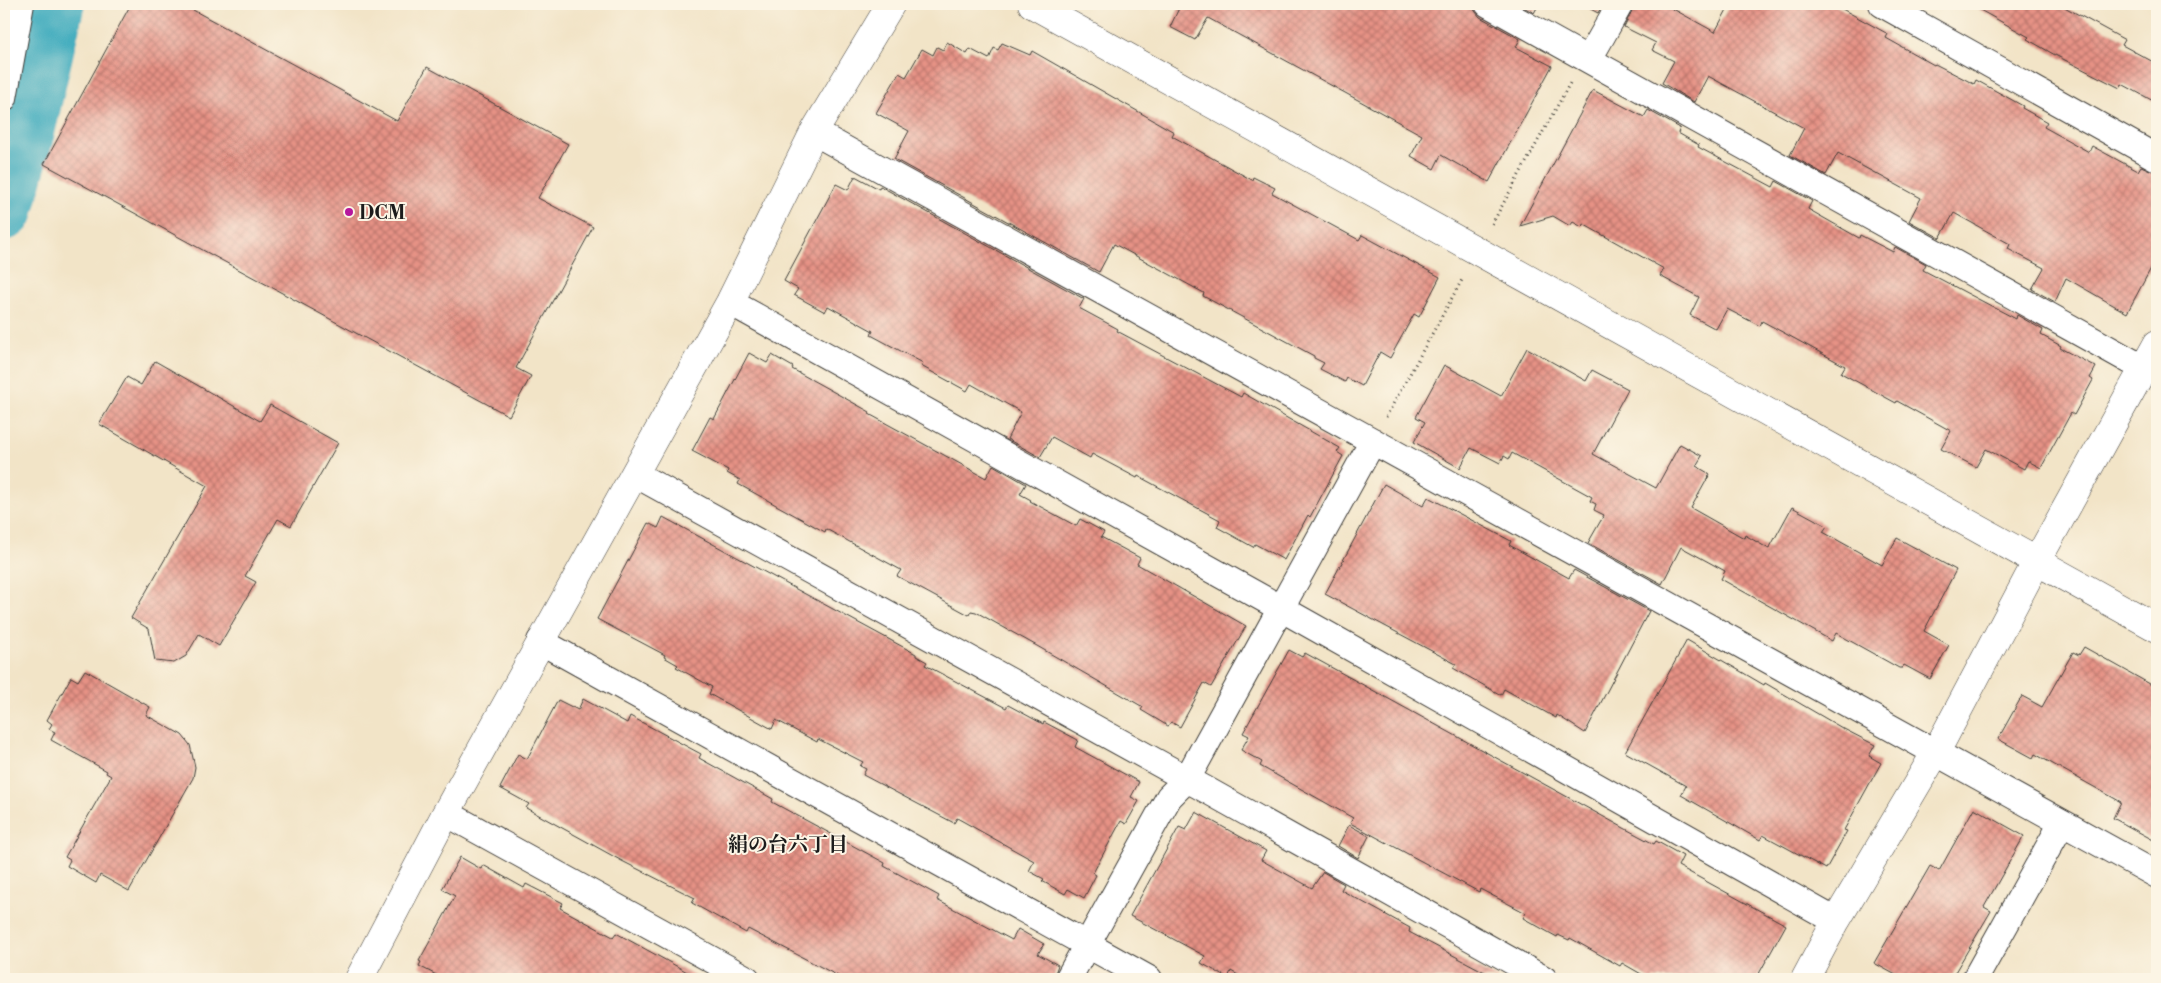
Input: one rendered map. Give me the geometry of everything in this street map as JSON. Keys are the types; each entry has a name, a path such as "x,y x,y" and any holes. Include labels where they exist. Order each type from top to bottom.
{"street":[{"path":"4,98 21,4"},
{"path":"359,979 446,813 540,641 730,302 814,132 891,4"},
{"path":"1032,4 2157,628"},
{"path":"1488,4 2143,368"},
{"path":"1589,59 1620,4"},
{"path":"1882,4 2157,158"},
{"path":"814,132 2157,875"},
{"path":"730,302 1282,609 1836,921"},
{"path":"1804,979 1936,752 2037,561 2157,344"},
{"path":"1068,979 1169,797 1187,779 1373,441"},
{"path":"635,474 1544,979"},
{"path":"540,641 1150,979"},
{"path":"446,813 747,979"},
{"path":"1975,979 2062,823"}],"path":[{"path":"1373,441 1575,74 1589,59"}],"building":[{"name":"DCM","path":"131,4 182,4 397,121 427,67 568,144 538,198 593,227 516,368 531,376 509,416 44,164"},
{"path":"1181,4 1473,4 1475,11 1480,17 1520,39 1516,47 1552,66 1489,182 1441,155 1434,169 1411,156 1422,135 1208,18 1195,40 1170,27"},
{"path":"1518,4 1539,4 1534,13"},
{"path":"1581,4 1603,4 1598,13"},
{"path":"1635,4 1664,4 1715,32 1730,4 1833,4 1888,34 1886,38 1934,65 1974,84 1976,80 2023,106 2022,108 2047,122 2044,127 2089,152 2092,146 2138,171 2141,166 2157,173 2157,257 2127,313 2066,278 2055,302 2032,289 2044,268 2008,249 2010,244 1954,213 1940,238 1909,221 1921,198 1838,153 1826,175 1790,155 1804,128 1708,76 1694,102 1662,83 1674,61 1652,50 1656,43 1624,27"},
{"path":"1969,4 2059,4 2125,40 2122,45 2157,64 2157,103 2122,84 2120,88 2055,55 2027,39 2029,37"},
{"path":"947,42 967,54 970,49 989,59 994,48 998,50 1002,43 1030,55 1032,51 1174,132 1172,136 1252,180 1253,177 1275,188 1272,193 1359,240 1362,235 1440,277 1419,317 1414,314 1390,358 1380,352 1362,386 1347,378 1345,382 1320,369 1324,363 1314,358 1314,356 1203,296 1204,293 1114,244 1099,272 894,159 909,131 876,113 899,73 906,77 922,49 933,55 937,47 943,50"},
{"path":"1593,90 1644,117 1648,110 1680,128 1678,133 1699,145 1698,147 1773,187 1776,181 1812,201 1808,209 1859,238 1860,235 1893,252 1895,247 1926,264 1923,270 2016,319 2017,315 2043,330 2041,335 2061,346 2060,348 2096,367 2090,378 2093,380 2074,415 2071,413 2041,468 2028,461 2024,469 1986,449 1976,467 1941,449 1951,431 1841,373 1845,366 1762,321 1760,326 1727,309 1716,329 1690,315 1699,297 1660,276 1664,269 1583,224 1582,227 1573,222 1570,226 1553,216 1520,226"},
{"path":"855,176 879,189 880,186 1084,299 1079,308 1118,329 1117,331 1241,397 1243,393 1340,448 1337,452 1343,456 1284,560 1255,544 1253,547 1217,527 1220,520 1138,476 1137,478 1092,454 1090,458 1052,437 1040,457 1007,439 1021,412 971,384 967,391 921,366 923,363 871,335 873,331 828,306 825,312 794,295 798,289 784,281 836,184 848,190"},
{"path":"1527,348 1586,381 1592,370 1628,389 1593,454 1656,488 1680,444 1702,456 1696,466 1710,474 1691,508 1744,538 1745,535 1769,549 1792,507 1827,526 1823,532 1882,565 1897,538 1956,570 1924,631 1949,645 1930,679 1904,665 1902,668 1899,668 1836,633 1832,641 1721,579 1725,571 1681,547 1662,584 1588,543 1604,515 1594,510 1596,504 1590,501 1592,497 1512,453 1509,459 1504,456 1500,463 1471,448 1460,468 1414,442 1425,422 1416,417 1444,365 1501,396"},
{"path":"749,353 767,363 772,355 793,367 792,369 870,412 869,414 986,478 993,465 1026,484 1020,494 1030,501 1076,526 1080,519 1104,532 1101,537 1140,558 1137,564 1246,626 1211,687 1204,683 1180,727 1171,722 1168,726 1141,710 1143,707 976,612 971,611 969,615 897,576 901,570 826,529 825,532 738,484 740,480 727,473 728,470 692,451 710,417 714,419"},
{"path":"155,361 260,421 270,405 338,443 291,526 278,519 245,576 256,582 219,646 199,634 186,656 174,663 155,661 149,629 131,618 207,486 99,424 127,377 141,385"},
{"path":"1384,484 1423,506 1428,497 1511,541 1509,545 1569,578 1574,570 1649,611 1585,733 1557,715 1556,718 1504,689 1501,695 1453,668 1456,664 1325,594"},
{"path":"663,517 916,654 916,656 927,662 925,665 1006,708 1008,705 1078,740 1075,747 1139,782 1131,797 1139,801 1126,824 1121,821 1093,873 1096,875 1084,898 1068,889 1065,894 1042,881 1044,879 1029,871 1034,861 957,818 954,823 863,775 866,769 860,766 863,762 818,739 817,742 776,720 772,729 709,694 712,687 676,667 678,665 664,657 665,655 597,619 648,523 658,528"},
{"path":"1687,640 1764,685 1765,683 1875,745 1869,756 1881,763 1844,830 1847,831 1826,869 1763,835 1760,840 1681,795 1686,786 1625,752"},
{"path":"2084,647 2157,688 2157,842 2113,818 2121,802 2035,754 2033,758 1998,739 2022,696 2042,707 2073,652 2079,655"},
{"path":"1289,650 1302,657 1305,653 1624,828 1654,844 1656,841 1683,856 1678,866 1786,925 1756,979 1650,979 1622,963 1620,966 1570,938 1569,940 1558,935 1557,937 1523,918 1526,913 1480,889 1479,892 1350,823 1353,818 1260,766 1262,762 1241,750 1249,736 1243,733"},
{"path":"85,670 150,707 146,715 182,735 190,745 195,767 193,778 129,891 100,875 96,883 67,866 70,860 65,857 111,776 106,773 107,771 51,740 55,732 49,729 52,724 47,720 71,677 78,681"},
{"path":"583,699 627,723 630,716 701,754 699,758 773,799 772,802 885,863 884,866 939,896 937,900 1012,940 1018,929 1044,944 1038,954 1058,965 1053,979 844,979 748,929 746,933 692,903 695,898 622,861 526,808 529,804 500,788 518,754 527,759 558,700 578,710"},
{"path":"1974,808 2024,836 1984,907 1991,911 1951,979 1903,979 1874,963 1930,866 1939,871"},
{"path":"1196,812 1266,851 1261,860 1312,888 1323,872 1344,884 1341,890 1410,928 1409,932 1498,979 1245,979 1231,971 1228,978 1201,963 1205,956 1130,916 1179,827 1186,830"},
{"path":"1349,825 1369,836 1358,858 1338,846"},
{"path":"460,857 481,869 483,865 524,888 526,884 563,903 560,908 613,937 616,933 700,979 612,979 602,974 599,979 444,979 419,966 421,962 419,961 455,896 442,889"}],"waterway":[{"path":"4,211 26,129 55,4"}],"place":[{"name":"DCM","path":"349,212"}],"district":[{"name":"絹の台六丁目","path":"788,844"}]}
